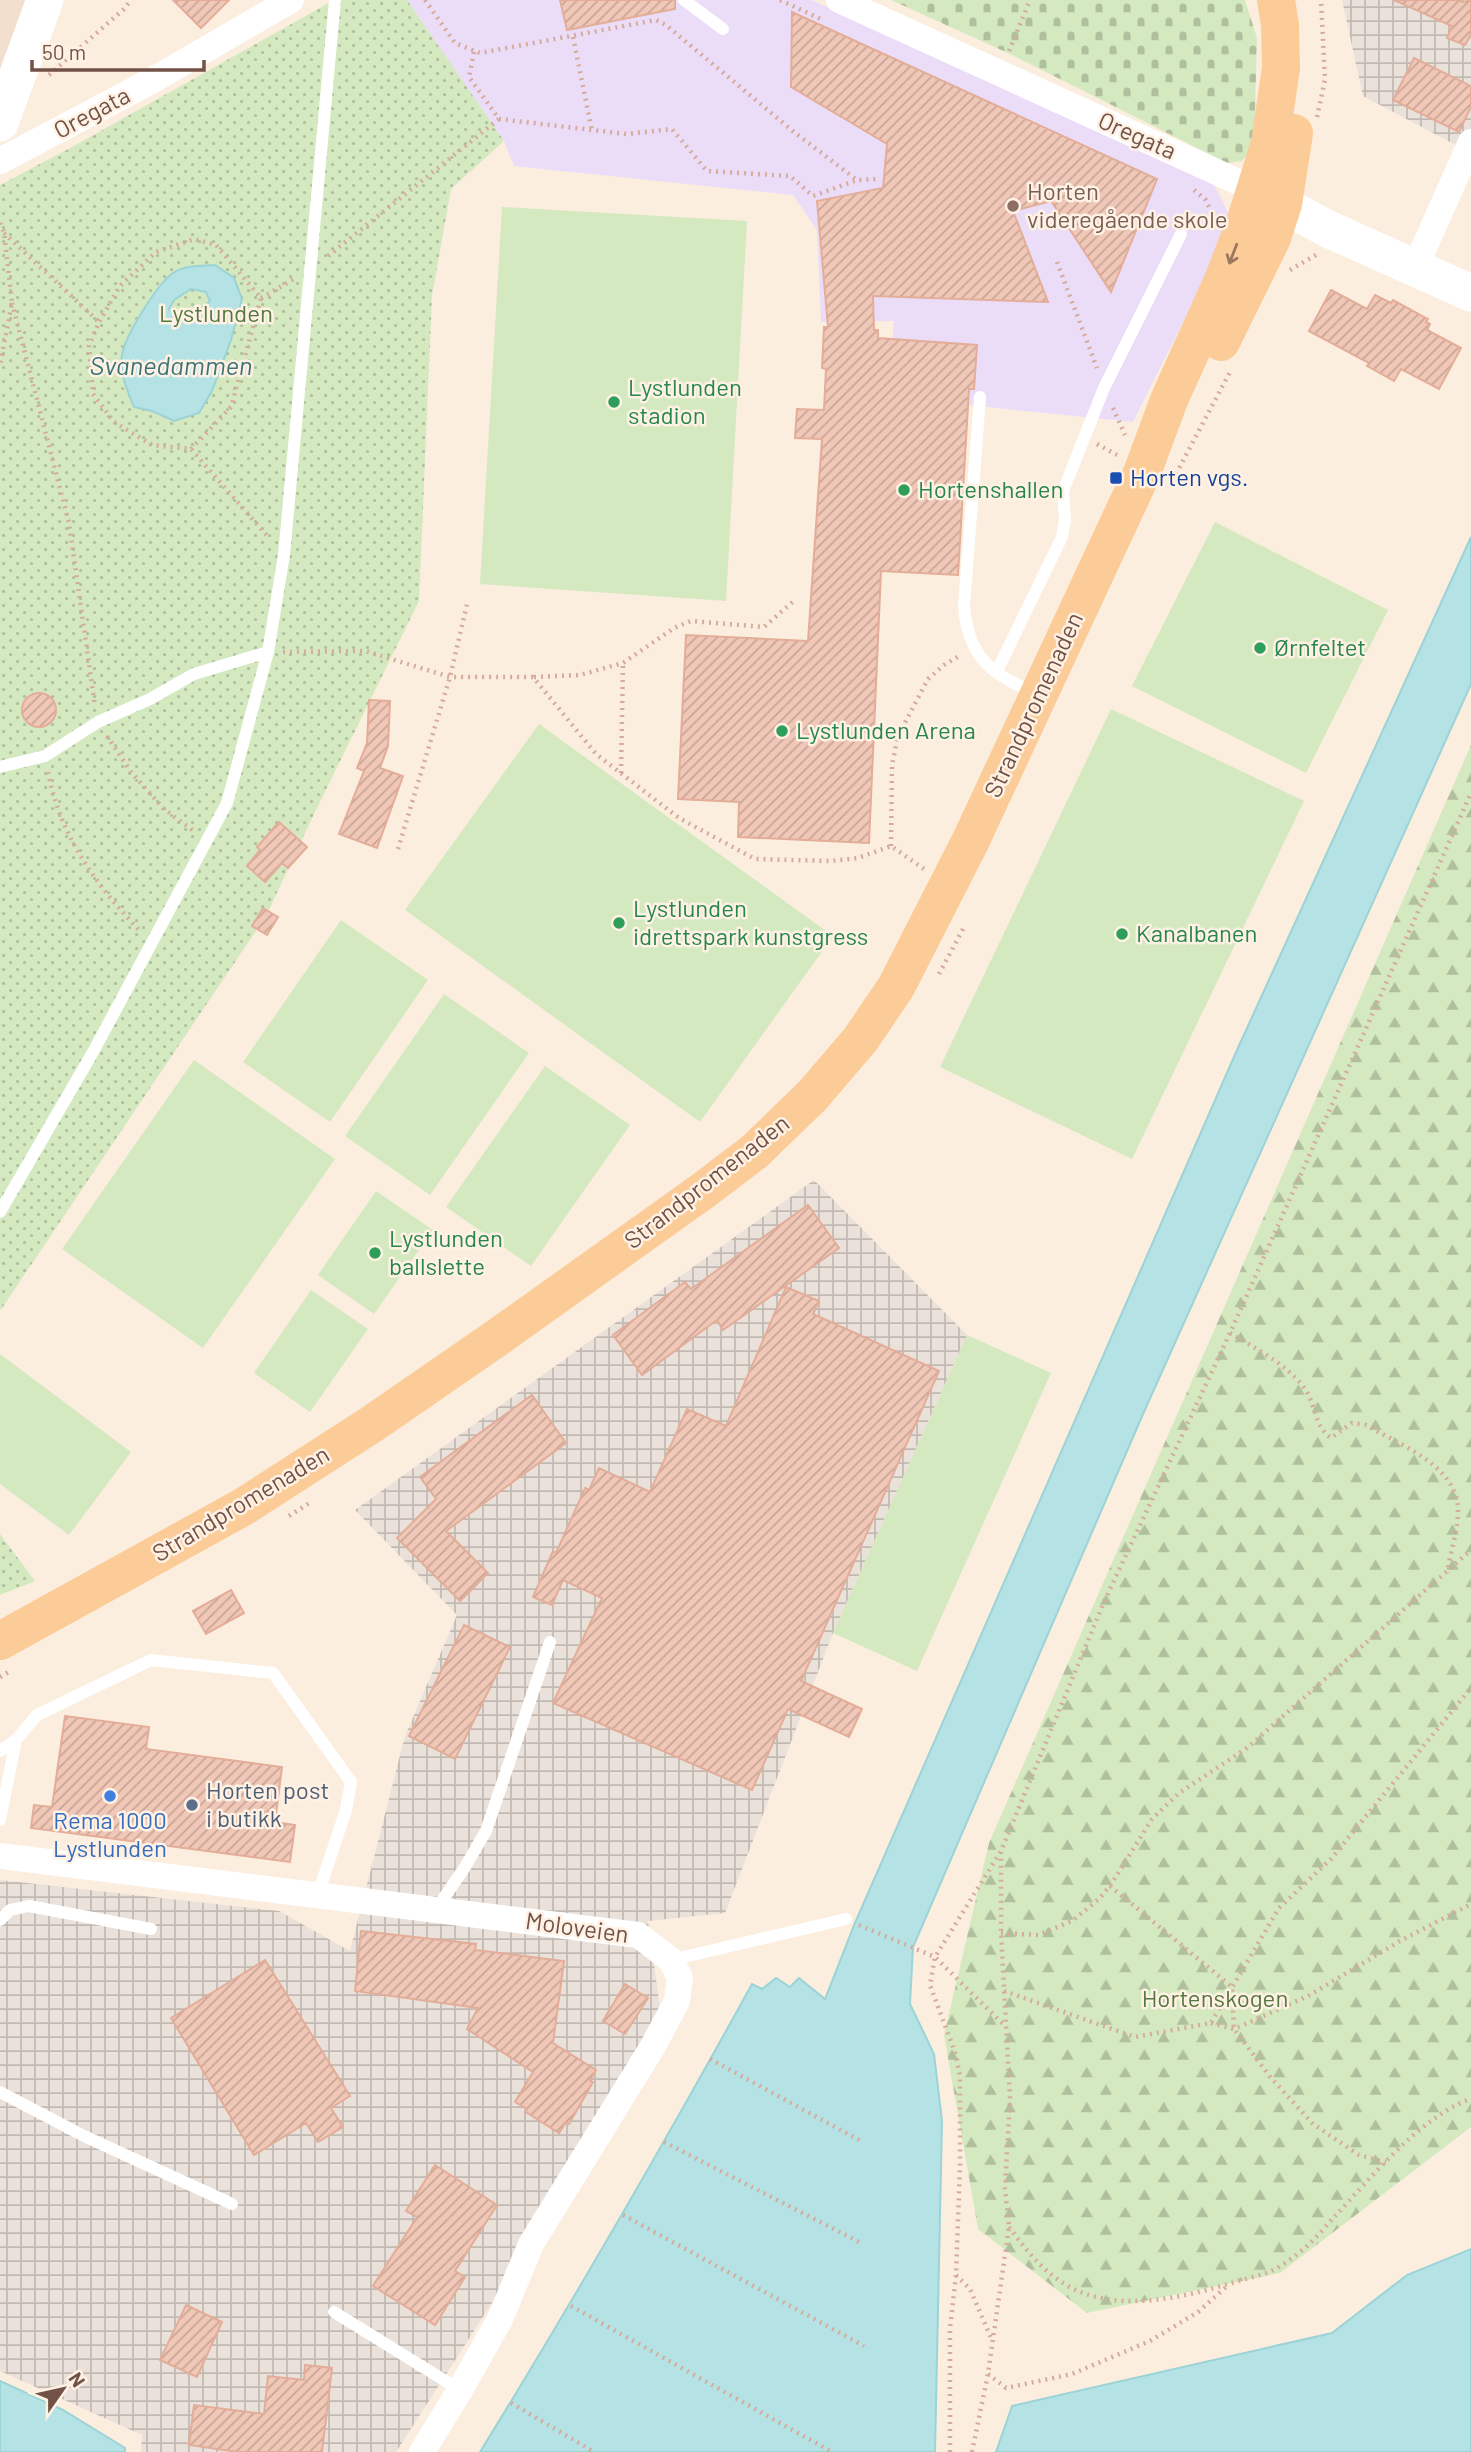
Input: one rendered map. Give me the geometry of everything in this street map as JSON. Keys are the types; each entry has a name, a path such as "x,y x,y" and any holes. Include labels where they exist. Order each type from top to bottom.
{"main road":[{"path":"0,123 45,0"},
{"name":"Strandpromenaden","path":"1269,197 1270,143 1281,68 1280,25 1276,0"},
{"name":"Strandpromenaden","path":"12,1652 307,1467 704,1191 754,1152 812,1096 860,1040 896,987 951,881 1039,695 1138,458 1169,400 1228,268 1269,197 1301,96 1303,33 1297,0"},
{"name":"Oregata","path":"1269,197 1328,229 1471,293"}],"street":[{"name":"Oregata","path":"0,161 153,80 291,0"},
{"name":"Oregata","path":"836,12 1269,197"},
{"path":"1415,268 1471,142"},
{"name":"Moloveien","path":"0,1856 638,1935 671,1960"},
{"path":"422,2452 500,2319 531,2244 653,2046 677,2001 680,1978 671,1960"}],"lane":[{"path":"0,1212 93,1052 227,803 268,652 284,555 335,0"},
{"path":"684,0 723,30"},
{"path":"997,671 1062,537 1065,520 1063,491 1104,388 1181,234"},
{"path":"979,397 964,606 966,627 982,661 1013,684 1039,695"},
{"path":"0,767 45,756 97,722 149,699 194,674 268,652"},
{"path":"437,1909 486,1831 550,1642"},
{"path":"0,1760 37,1715 151,1660 273,1672 351,1782 345,1810 318,1894"},
{"path":"0,1751 15,1745"},
{"path":"0,1820 15,1745"},
{"path":"0,1920 10,1910 29,1906 151,1929"},
{"path":"671,1960 846,1919"},
{"path":"0,2092 84,2136 232,2204"},
{"path":"334,2312 460,2390"}],"path":[{"path":"40,83 131,0"},
{"path":"425,0 455,43 474,52 494,52 656,20 666,25 794,132 857,180"},
{"path":"780,0 836,12"},
{"path":"1004,62 1030,0"},
{"path":"1314,130 1325,80 1321,0"},
{"path":"573,37 592,131"},
{"path":"474,52 469,77 499,119"},
{"path":"191,449 232,407 261,298 311,269 499,119 626,134 672,129 707,171 790,176 813,196 857,180 878,179"},
{"path":"1193,189 1210,206 1217,229"},
{"path":"0,223 4,232 12,303 69,523"},
{"path":"4,232 99,322"},
{"path":"261,298 216,245 194,239 156,252 120,286 99,322 89,346 93,394 114,422 152,445 191,449 284,555"},
{"path":"1286,273 1319,253"},
{"path":"1057,262 1104,388 1138,458"},
{"path":"0,365 12,303"},
{"path":"1138,458 1234,364"},
{"path":"1132,427 1138,458"},
{"path":"398,849 450,677 468,600"},
{"path":"268,652 365,651 450,677 580,675 623,663 674,628 691,621 764,627 796,600"},
{"path":"891,846 892,765 898,736 928,679 944,665 974,648"},
{"path":"621,773 623,663"},
{"path":"533,677 596,754 679,818 755,859 830,861 858,858 891,846"},
{"path":"45,756 52,795 66,833 95,878 152,945"},
{"path":"950,2452 950,2329 956,2275 960,2077 956,2055 930,1985 934,1956 1001,1851 1104,1602 1230,1333 1471,793"},
{"path":"891,846 929,872 951,881"},
{"path":"934,983 952,953 968,917"},
{"path":"1230,1333 1288,1370 1307,1391 1317,1422 1331,1438 1352,1423 1366,1425 1438,1468 1453,1487 1458,1509 1447,1573"},
{"path":"286,1518 321,1495"},
{"path":"1001,1933 1038,1935 1072,1921 1099,1899 1152,1819 1179,1793 1247,1748 1471,1550"},
{"path":"0,1676 12,1652"},
{"path":"1211,2023 1279,1908 1331,1859 1471,1688"},
{"path":"972,2451 988,2374 1009,2227 1005,2188 1010,2098 1001,1933 1001,1851"},
{"path":"1110,1886 1232,1987 1234,2029 1270,2078 1313,2124 1359,2155 1386,2162"},
{"path":"1004,1991 1135,2037 1211,2023 1234,2029 1308,1996 1400,1941 1471,1904"},
{"path":"846,1919 934,1956 1005,2027"},
{"path":"710,2059 861,2141"},
{"path":"1009,2227 1033,2259 1060,2282 1086,2294 1115,2300 1164,2299 1199,2293 1272,2270 1307,2246 1386,2162 1424,2127 1459,2103 1471,2099"},
{"path":"664,2142 863,2244"},
{"path":"623,2215 864,2346"},
{"path":"956,2275 970,2289 993,2340"},
{"path":"988,2374 1006,2388 1072,2374 1150,2341 1198,2312 1229,2283"},
{"path":"571,2306 832,2452"},
{"path":"511,2403 594,2452"}],"shaded area":[{"path":"0,0 58,0 0,107"},
{"name":"Horten videregående skole","path":"407,0 812,0 1212,181 1230,216 1222,244 1133,422 888,397 894,321 821,322 817,230 793,195 514,166 504,141"},
{"path":"1342,0 1471,0 1471,142 1467,151 1363,96"},
{"path":"814,1180 967,1335 833,1633 725,1913 648,1921 661,2015 557,2202 396,2452 141,2452 142,2435 0,2371 0,1880 279,1911 350,1951 405,1736 457,1615 355,1510"}],"green space":[{"name":"Lystlunden","path":"334,0 407,0 504,141 451,189 432,296 419,601 266,916 0,1311 0,185"},
{"path":"891,0 1245,0 1257,38 1254,147 1242,161 1227,163 1008,53"},
{"name":"Lystlunden stadion","path":"502,207 747,221 726,601 480,584"},
{"name":"Ørnfeltet","path":"1215,522 1388,610 1306,773 1132,686"},
{"name":"Kanalbanen","path":"1111,709 1304,801 1132,1159 940,1067"},
{"name":"Lystlunden idrettspark kunstgress","path":"539,724 833,936 700,1122 405,910"},
{"name":"Hortenskogen","path":"1471,745 1471,2127 1280,2273 1087,2313 978,2229 944,2035 989,1843"},
{"path":"341,920 428,980 330,1122 243,1062"},
{"path":"444,994 529,1053 430,1195 345,1136"},
{"path":"194,1060 335,1159 203,1348 62,1249"},
{"path":"545,1066 630,1125 531,1266 446,1207"},
{"name":"Lystlunden ballslette","path":"376,1191 433,1230 374,1314 318,1275"},
{"path":"311,1290 368,1329 310,1412 254,1373"},
{"path":"967,1335 1051,1373 917,1671 833,1633"},
{"path":"0,1354 131,1452 69,1535 0,1484"},
{"path":"0,1534 35,1581 0,1595"}],"water":[{"name":"Svanedammen","path":"215,265 234,278 242,299 231,340 212,391 199,413 174,421 152,411 134,407 121,362 124,346 135,324 166,279 177,270","holes":["191,289 206,292 210,301 192,315 177,317 169,309 174,300"]},
{"path":"1471,537 1471,684 1143,1414 913,1947 910,2004 934,2054 942,2121 935,2452 480,2452 619,2220 752,1984 762,1989 776,1978 790,1987 799,1978 825,1999 855,1923 1237,1050"},
{"path":"1471,2249 1471,2452 996,2452 1012,2406 1332,2333 1407,2275"},
{"path":"0,2381 63,2410 125,2448 125,2452 0,2452"}],"building":[{"path":"173,0 229,0 201,28"},
{"path":"560,0 675,0 675,9 567,30"},
{"path":"1394,0 1471,0 1471,35 1465,45 1447,38 1452,26"},
{"path":"792,12 1157,179 1111,292 1051,201 1013,211 1048,302 873,296 874,330 878,330 878,338 977,345 974,389 969,389 958,575 881,571 869,843 738,837 739,802 678,799 686,635 808,641 822,439 795,438 797,409 824,410 826,369 822,368 824,327 828,327 817,201 883,188 887,144 791,87"},
{"path":"1414,58 1471,86 1471,107 1459,132 1393,100"},
{"path":"1331,290 1367,309 1375,295 1391,303 1393,300 1428,319 1426,322 1430,324 1427,330 1461,348 1439,389 1401,369 1394,381 1367,366 1369,363 1309,331"},
{"path":"39,693 51,698 56,710 51,722 39,727 27,722 22,710 27,698"},
{"path":"369,700 390,701 388,746 380,768 403,776 377,848 339,834 364,771 357,768 367,743"},
{"path":"279,822 307,847 288,868 282,863 265,882 247,866 260,850 257,847"},
{"path":"263,908 278,917 267,935 252,926"},
{"path":"808,1205 839,1248 723,1330 717,1320 642,1375 613,1335 685,1282 691,1289"},
{"path":"786,1287 819,1301 813,1314 939,1371 801,1681 862,1709 849,1737 788,1709 752,1790 553,1703 602,1598 563,1580 552,1605 533,1597 585,1488 589,1490 599,1468 650,1492 687,1409 726,1426"},
{"path":"532,1395 566,1443 446,1531 488,1573 460,1601 397,1538 436,1499 420,1477"},
{"path":"231,1590 244,1613 206,1634 193,1611"},
{"path":"464,1625 510,1647 455,1759 409,1736"},
{"path":"65,1716 149,1727 146,1749 282,1767 275,1822 295,1825 290,1862 31,1828 34,1805 52,1807"},
{"path":"361,1931 476,1944 475,1950 564,1961 553,2043 596,2070 590,2081 593,2082 569,2124 566,2122 559,2133 515,2102 533,2072 467,2029 478,2008 355,1991"},
{"path":"265,1960 350,2096 331,2108 343,2127 318,2142 306,2123 254,2155 171,2018"},
{"path":"625,1984 648,1998 625,2034 603,2021"},
{"path":"435,2165 497,2205 455,2271 465,2277 435,2325 373,2286 417,2217 406,2211"},
{"path":"186,2305 222,2322 197,2377 160,2360"},
{"path":"305,2365 332,2368 322,2452 238,2452 189,2445 194,2405 264,2414 268,2376 304,2380"}],"place":[{"name":"Horten videregående skole","path":"1013,206"},
{"name":"Lystlunden stadion","path":"614,402"},
{"name":"Horten vgs.","path":"1116,478"},
{"name":"Hortenshallen","path":"904,490"},
{"name":"Ørnfeltet","path":"1260,648"},
{"name":"Lystlunden Arena","path":"782,731"},
{"name":"Lystlunden idrettspark kunstgress","path":"619,923"},
{"name":"Kanalbanen","path":"1122,934"},
{"name":"Lystlunden ballslette","path":"375,1253"},
{"name":"Rema 1000 Lystlunden","path":"110,1796"},
{"name":"Horten post i butikk","path":"192,1805"}]}
